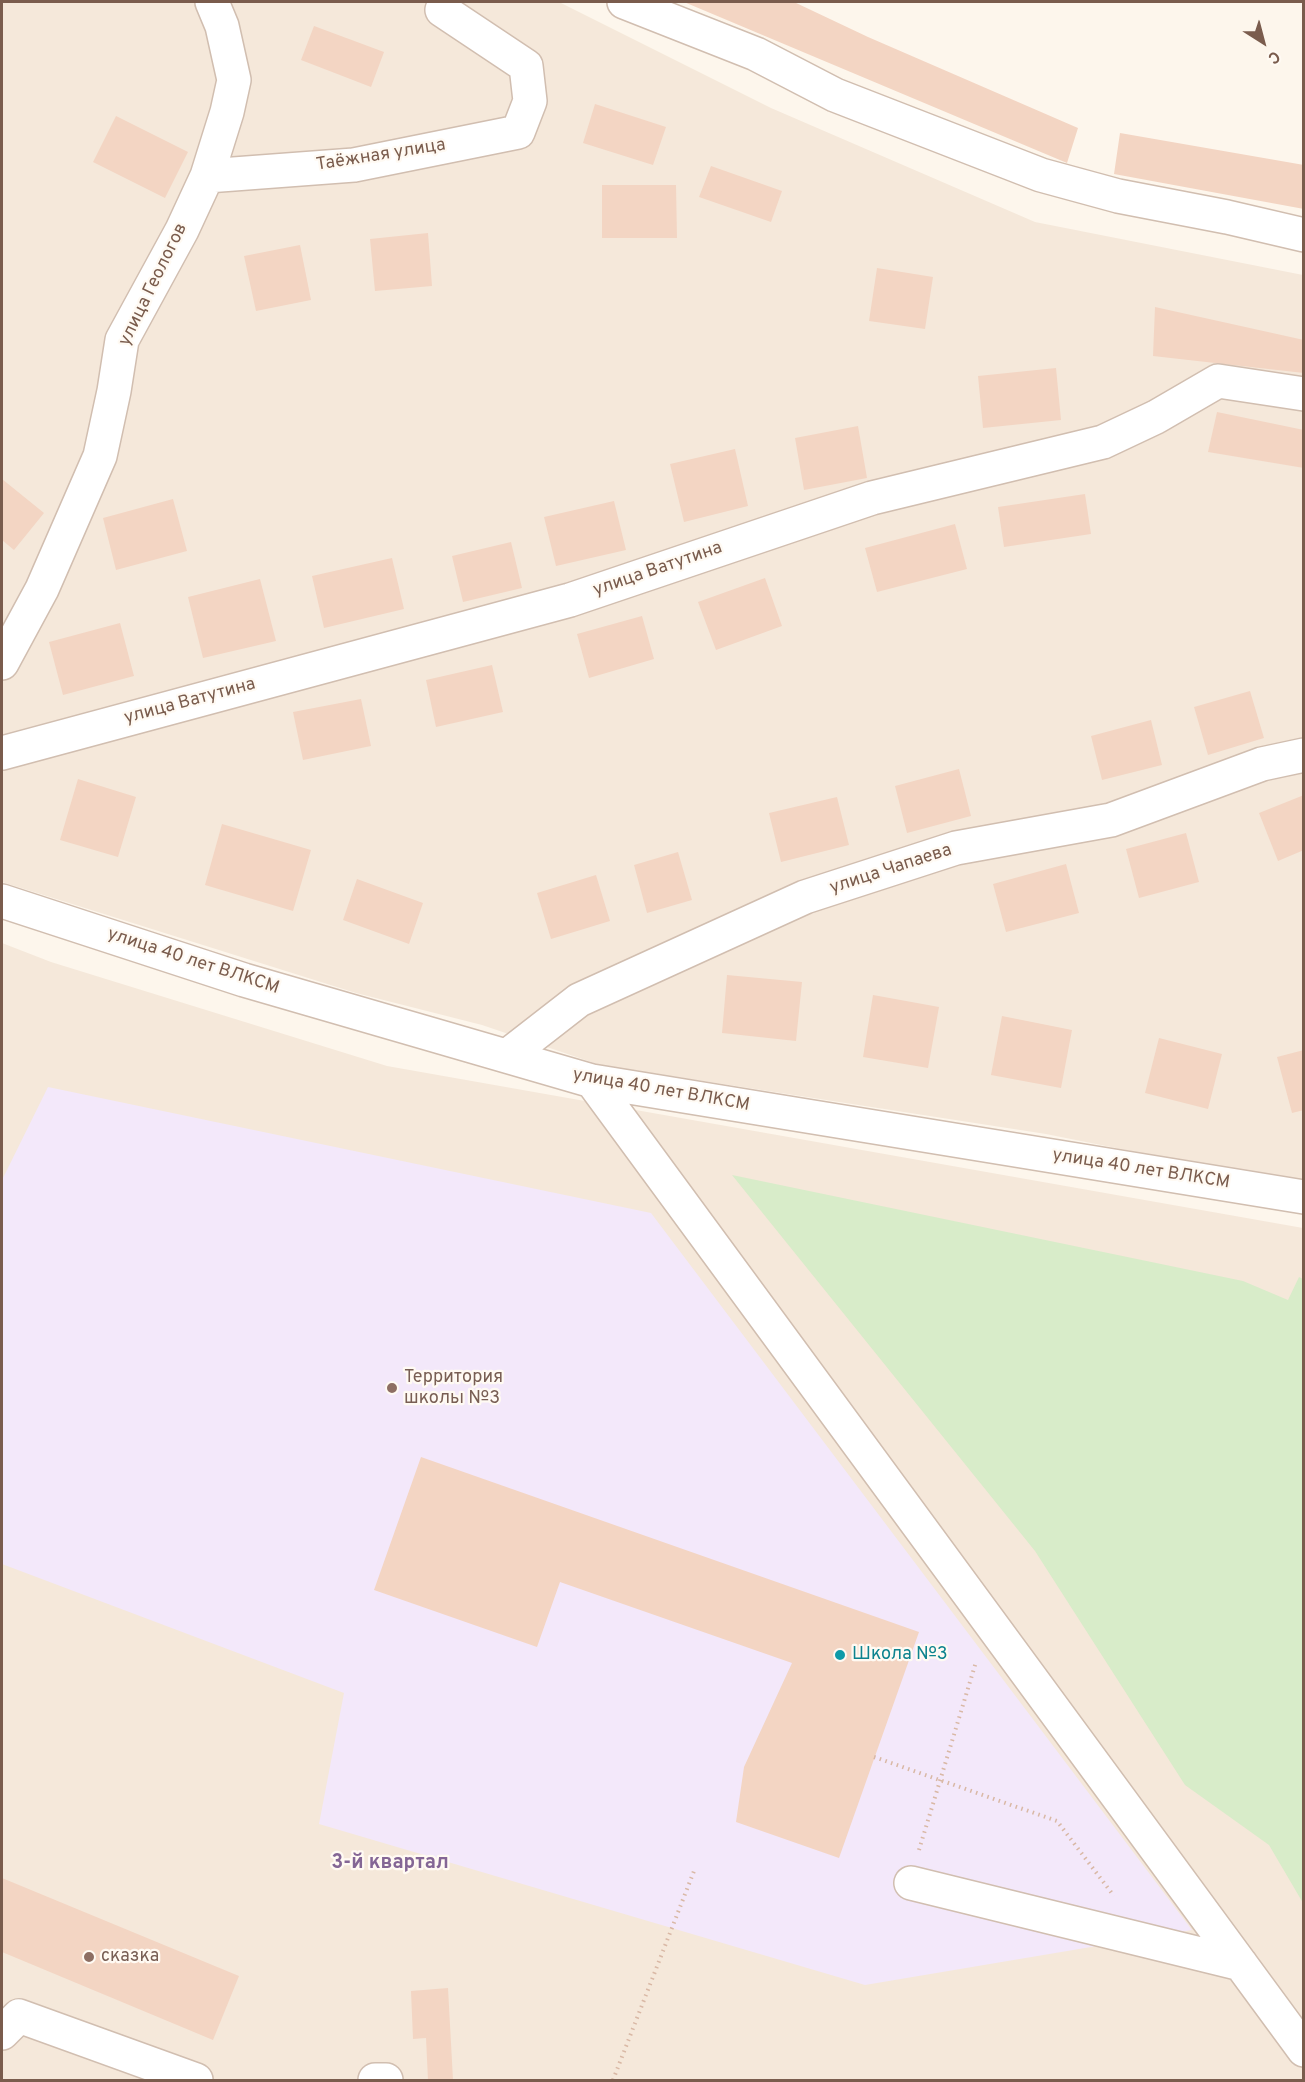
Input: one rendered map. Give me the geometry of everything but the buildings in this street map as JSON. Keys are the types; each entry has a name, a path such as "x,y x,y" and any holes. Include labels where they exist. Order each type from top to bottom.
{"street":[{"name":"улица Геологов","path":"2,663 42,590 100,456 122,340 182,230 207,176 227,112 234,80 222,26 212,2"},
{"path":"624,2 756,54 835,95 1041,175 1118,196 1227,217 1304,235"},
{"name":"Таёжная улица","path":"207,176 354,165 518,132 530,101 526,66 439,4"},
{"name":"улица Ватутина","path":"2,753 570,600 872,498 1103,442 1156,417 1218,381 1304,394"},
{"name":"улица Чапаева","path":"507,1056 579,1000 805,897 956,848 1111,820 1262,764 1304,755"},
{"name":"улица 40 лет ВЛКСМ","path":"2,901 244,980 592,1081 1301,1194"},
{"path":"592,1081 1304,2050"},
{"path":"910,1883 1240,1964"},
{"path":"2,2033 19,2016 196,2080"}],"path":[{"path":"910,1883 989,1622"},
{"path":"874,1757 1057,1821 1149,1942"},
{"path":"613,2080 694,1871"}],"shaded area":[{"path":"2,2 559,2 771,108 1035,222 1303,275 1303,1180 1256,1176 1046,1134 600,1065 482,1025 356,993 2,882"},
{"name":"3-й квартал","path":"2,943 51,962 387,1066 1303,1228 1303,2080 2,2080"},
{"name":"Территория школы №3","path":"48,1087 651,1213 1192,1930 865,1985 319,1824 344,1693 2,1564 2,1180"}],"green space":[{"path":"732,1175 1243,1281 1288,1300 1299,1277 1303,1279 1303,1903 1269,1845 1185,1785 1035,1551"}],"place":[{"name":"Территория школы №3","path":"392,1388"},
{"name":"Школа №3","path":"840,1655"},
{"name":"сказка","path":"89,1957"}],"district":[{"name":"3-й квартал","path":"390,1864"}]}
